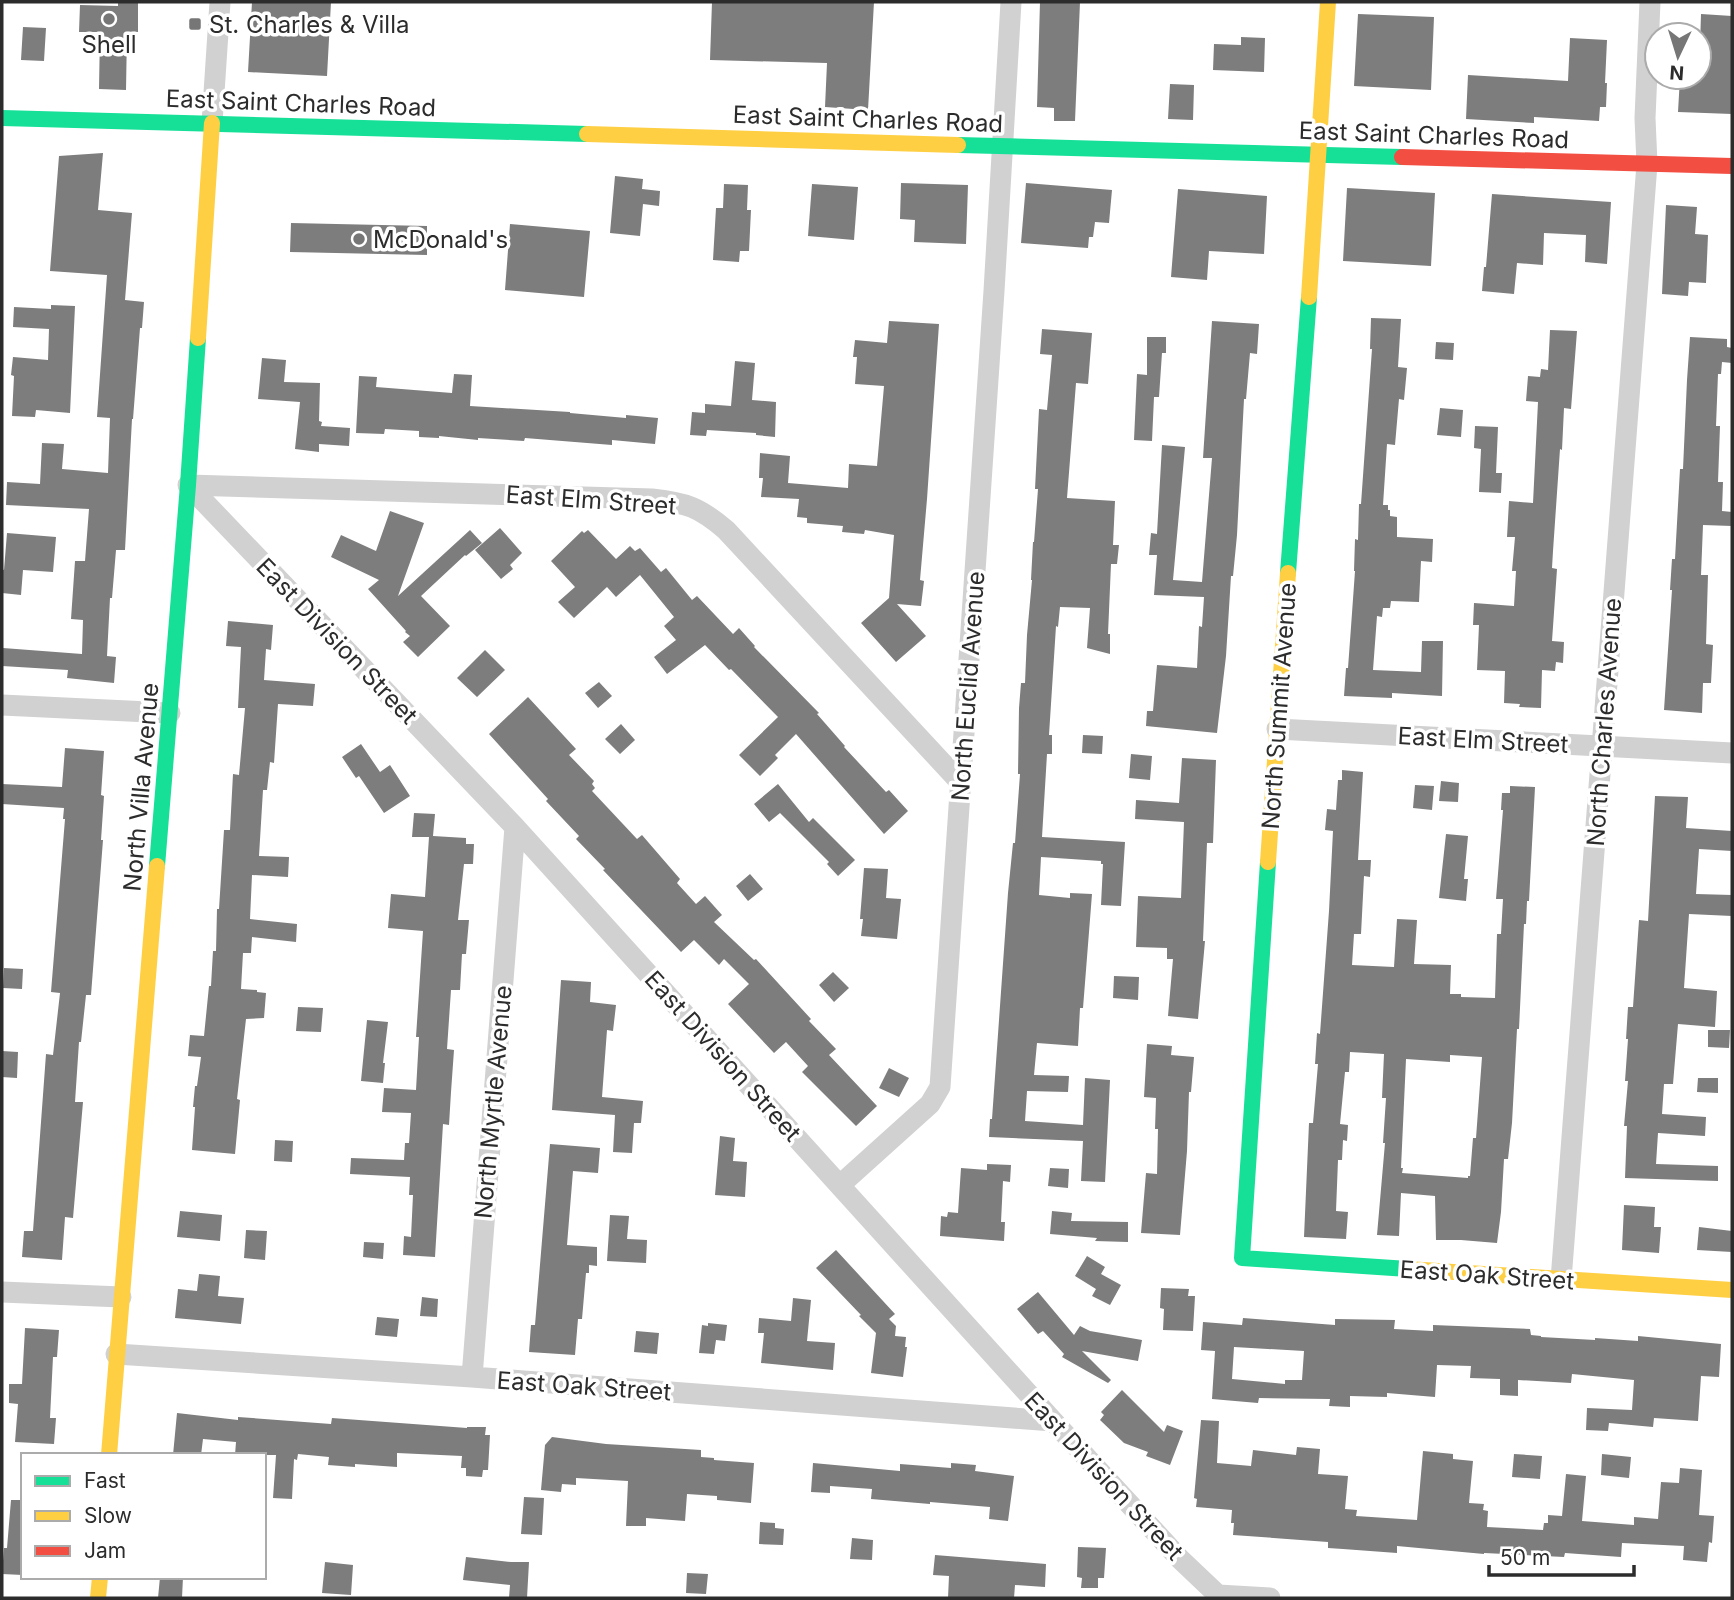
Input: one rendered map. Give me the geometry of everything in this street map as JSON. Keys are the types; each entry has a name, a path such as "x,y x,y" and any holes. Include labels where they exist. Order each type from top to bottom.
{"street":[{"path":"212,123 220,2"},
{"name":"North Euclid Avenue","path":"840,1185 930,1104 940,1087 1011,2"},
{"name":"North Summit Avenue","path":"1242,1258 1328,2"},
{"name":"North Charles Avenue","path":"1561,1280 1647,164 1645,118 1650,2"},
{"name":"East Saint Charles Road","path":"2,118 1732,166"},
{"name":"North Villa Avenue","path":"109,1453 188,485 212,123"},
{"name":"East Elm Street","path":"188,485 678,502 705,513 726,530 961,783"},
{"name":"East Division Street","path":"188,485 515,827 1180,1559 1218,1597 1270,1598"},
{"path":"2,705 170,713"},
{"name":"East Elm Street","path":"1277,729 1732,753"},
{"name":"North Myrtle Avenue","path":"471,1377 515,827"},
{"name":"East Oak Street","path":"1242,1258 1732,1290"},
{"path":"2,1292 121,1297"},
{"name":"East Oak Street","path":"116,1354 1052,1420"},
{"path":"98,1598 100,1579"}],"building":[{"path":"118,2 138,2 138,32 127,32 126,90 99,89 100,32 79,32 80,5 118,6"},
{"path":"252,2 331,2 327,76 248,72"},
{"path":"712,2 874,2 868,110 825,107 827,63 710,60"},
{"path":"1040,2 1080,2 1075,121 1054,121 1054,108 1037,107"},
{"path":"1358,14 1434,17 1431,90 1354,86"},
{"path":"1701,14 1732,16 1732,114 1678,112 1679,91 1713,91 1713,21 1701,21"},
{"path":"23,27 46,28 44,61 21,60"},
{"path":"1241,37 1265,38 1264,72 1213,70 1214,44 1241,45"},
{"path":"1570,38 1607,40 1606,107 1600,107 1599,121 1534,117 1534,123 1466,119 1468,75 1568,81"},
{"path":"1170,84 1194,85 1193,120 1168,119"},
{"path":"103,153 98,210 132,213 125,300 144,302 132,419 125,550 116,550 110,598 107,656 116,657 114,683 67,678 68,670 2,666 3,648 82,654 83,620 71,619 75,561 85,561 89,509 6,505 7,482 40,484 42,443 64,444 62,469 108,473 110,418 97,417 107,275 50,271 59,156"},
{"path":"615,176 643,179 642,189 660,191 659,206 643,204 640,236 610,233"},
{"path":"901,183 968,185 966,244 914,242 915,220 900,219"},
{"path":"1026,183 1112,190 1109,223 1095,222 1088,248 1021,243"},
{"path":"724,184 748,185 747,210 751,210 749,251 740,251 739,262 713,260 716,208 723,208"},
{"path":"812,184 858,187 854,240 808,236"},
{"path":"1347,188 1435,193 1431,266 1343,261"},
{"path":"1178,189 1267,196 1264,254 1209,251 1207,280 1171,277"},
{"path":"1492,194 1611,202 1607,264 1585,262 1586,235 1544,233 1543,265 1517,263 1514,294 1482,291"},
{"path":"1666,205 1697,207 1695,234 1708,235 1706,283 1689,282 1688,296 1662,294"},
{"name":"McDonald's","path":"291,223 427,226 427,255 290,252"},
{"path":"510,224 590,231 584,297 505,290"},
{"path":"51,305 75,306 70,413 36,410 35,417 12,416 13,357 48,360 49,329 13,327 14,307 51,309"},
{"path":"1371,318 1401,319 1398,367 1407,368 1404,400 1399,399 1395,445 1387,444 1383,505 1388,505 1390,516 1397,517 1397,537 1433,539 1432,562 1421,561 1419,602 1391,601 1390,608 1383,608 1382,617 1377,616 1373,670 1421,672 1422,641 1443,641 1442,696 1392,693 1392,698 1344,696 1355,571 1355,539 1358,540 1361,504 1372,349"},
{"path":"889,321 939,324 920,580 924,581 921,606 897,604 926,636 896,662 861,623 889,598 894,535 865,530 864,534 842,532 843,526 807,523 807,518 797,517 799,499 761,497 763,478 759,478 760,453 790,456 788,483 848,488 849,464 877,466 884,386 855,384 857,357 853,357 855,340 887,343"},
{"path":"1212,321 1259,324 1257,354 1250,353 1244,399 1237,535 1217,733 1146,726 1147,711 1153,711 1157,665 1197,668 1199,626 1202,627 1204,597 1154,595 1157,555 1149,555 1151,533 1157,534 1162,445 1185,447 1173,580 1202,582 1212,458 1203,458"},
{"path":"1042,329 1092,333 1088,384 1076,383 1067,498 1115,501 1113,545 1119,545 1117,564 1111,564 1108,634 1110,654 1087,648 1090,608 1060,607 1058,627 1056,626 1049,735 1052,735 1052,754 1047,754 1042,837 1125,842 1121,906 1101,905 1101,861 1041,857 1039,895 1070,898 1070,893 1092,894 1078,1046 1037,1043 1034,1075 1069,1076 1068,1092 1027,1091 1025,1121 1083,1125 1085,1078 1110,1080 1105,1182 1081,1181 1083,1141 989,1137 1020,774 1019,708 1021,683 1025,683 1032,580 1038,489 1035,489 1039,409 1047,410 1052,355 1040,354"},
{"path":"1550,330 1577,331 1571,409 1564,408 1552,568 1557,569 1552,641 1564,642 1563,663 1556,662 1555,671 1542,670 1541,708 1519,707 1520,704 1504,703 1505,671 1477,670 1479,625 1473,625 1474,603 1514,606 1516,571 1512,571 1515,537 1507,537 1509,501 1533,503 1538,402 1526,401 1528,376 1540,377 1541,369 1548,370"},
{"path":"1147,337 1166,337 1166,353 1162,353 1159,397 1154,397 1152,441 1134,440 1137,374 1147,375"},
{"path":"1690,337 1727,339 1727,347 1732,348 1732,363 1722,362 1721,374 1718,374 1716,426 1720,426 1718,482 1723,482 1722,511 1732,512 1732,526 1703,525 1701,575 1708,575 1706,644 1713,645 1711,683 1703,683 1702,713 1664,710 1672,559 1675,559 1680,469 1683,469"},
{"path":"1436,342 1454,343 1453,360 1435,359"},
{"path":"262,358 286,360 284,382 320,383 321,426 350,428 349,446 319,444 319,452 295,449 300,402 258,399"},
{"path":"735,361 755,363 752,400 776,402 775,437 707,430 706,436 690,435 692,412 705,413 705,404 731,406"},
{"path":"454,374 472,375 470,406 658,418 655,444 612,440 612,445 525,438 524,441 419,437 419,431 385,429 384,434 356,433 359,376 377,377 376,387 452,393"},
{"path":"1440,408 1463,410 1461,437 1437,435"},
{"path":"1475,426 1498,427 1496,473 1502,473 1501,493 1479,492 1481,449 1474,448"},
{"path":"390,511 424,523 398,596 470,530 482,543 421,596 450,626 418,657 403,642 410,636 368,589 379,580 331,557 341,535 376,551"},
{"path":"500,528 522,553 510,565 513,569 501,579 475,550"},
{"path":"588,530 616,559 630,546 635,551 640,548 661,572 666,568 692,600 697,596 733,634 739,628 819,713 817,714 844,747 886,792 889,790 908,811 884,834 796,734 775,755 778,758 760,776 739,755 778,717 705,645 667,674 654,657 676,640 664,626 674,617 640,575 616,597 607,587 574,618 558,602 575,587 551,561 582,531 584,533"},
{"path":"7,533 56,537 53,572 23,570 21,595 2,593"},
{"path":"228,621 273,625 271,650 266,649 264,680 315,684 313,706 278,704 274,763 270,762 267,790 263,790 259,856 289,857 288,877 252,875 250,919 297,924 296,942 252,937 251,953 243,953 241,989 266,993 264,1018 246,1019 237,1099 240,1100 235,1154 192,1150 195,1086 201,1057 188,1056 190,1035 204,1036 213,951 216,951 224,830 230,830 233,774 239,775 245,708 238,708 241,647 226,646"},
{"path":"485,650 505,670 477,697 457,678"},
{"path":"599,682 612,696 598,708 585,693"},
{"path":"528,697 576,749 569,755 594,781 592,784 595,788 592,791 637,839 642,835 680,879 677,883 696,904 705,896 722,915 714,922 756,959 836,1049 829,1055 877,1106 856,1126 802,1072 808,1066 786,1042 774,1053 728,1004 749,984 724,959 719,965 694,940 681,952 603,870 605,869 576,839 579,836 546,801 548,799 489,734"},
{"path":"621,724 635,740 620,754 605,739"},
{"path":"1083,735 1103,736 1102,754 1082,753"},
{"path":"361,744 380,772 390,765 410,796 384,813 359,776 356,778 342,757"},
{"path":"65,748 104,751 101,795 104,796 91,995 86,995 79,1042 75,1102 83,1102 73,1218 65,1217 62,1260 22,1257 24,1231 33,1231 46,1054 53,1055 60,993 51,992 64,808 2,804 2,784 62,787"},
{"path":"1131,754 1152,756 1150,780 1129,778"},
{"path":"1182,758 1216,760 1213,843 1207,843 1205,941 1198,1019 1168,1016 1173,959 1167,959 1167,948 1136,947 1138,896 1181,898 1184,822 1135,819 1136,800 1179,803"},
{"path":"1342,770 1363,772 1358,860 1371,860 1370,877 1364,876 1361,934 1354,934 1352,965 1394,967 1397,919 1417,920 1414,964 1451,965 1450,994 1461,994 1461,997 1495,998 1497,934 1501,934 1503,899 1496,899 1502,793 1510,793 1510,786 1535,787 1512,1123 1508,1159 1504,1159 1497,1243 1436,1240 1435,1196 1401,1193 1399,1236 1377,1235 1385,1143 1386,1098 1382,1098 1384,1054 1350,1052 1349,1072 1345,1072 1340,1124 1348,1125 1347,1141 1343,1140 1342,1160 1338,1160 1336,1211 1348,1212 1346,1239 1304,1237 1309,1123 1313,1123 1318,1064 1315,1064 1317,1033 1320,1034 1329,911 1333,831 1325,830 1327,809 1336,810 1338,780 1342,780","holes":["1450,1055 1482,1057 1476,1138 1473,1138 1470,1176 1402,1173 1406,1059 1450,1062"]},
{"path":"1441,781 1459,783 1458,802 1439,801"},
{"path":"778,784 809,822 813,818 855,860 838,876 827,864 829,862 780,813 769,822 754,804"},
{"path":"1415,785 1434,786 1432,810 1413,808"},
{"path":"1655,796 1688,797 1686,828 1732,831 1732,851 1699,849 1696,894 1732,895 1732,916 1689,914 1684,988 1717,991 1715,1027 1678,1024 1673,1084 1664,1084 1662,1114 1706,1117 1705,1136 1658,1133 1656,1164 1718,1166 1718,1181 1625,1178 1628,1007 1633,1007 1639,920 1648,921"},
{"path":"414,813 435,814 433,836 466,838 466,844 474,844 473,864 464,864 458,920 469,920 466,954 462,954 460,990 451,990 447,1049 454,1050 449,1125 443,1124 435,1257 403,1255 404,1236 411,1237 413,1195 409,1195 410,1177 350,1174 351,1158 404,1160 405,1143 409,1143 411,1113 382,1112 384,1088 416,1090 419,1037 416,1037 423,931 388,928 391,894 425,897 429,837 412,837"},
{"path":"1446,834 1468,836 1464,879 1468,879 1466,901 1439,898"},
{"path":"864,868 888,869 886,898 901,899 897,939 861,936"},
{"path":"750,874 763,889 748,901 736,886"},
{"path":"4,968 23,969 22,989 3,988"},
{"path":"833,972 849,988 834,1002 819,985"},
{"path":"1114,976 1139,977 1138,1000 1113,998"},
{"path":"561,980 591,982 590,1002 616,1005 613,1031 607,1030 602,1097 643,1101 641,1123 634,1123 632,1153 613,1152 615,1115 552,1110"},
{"path":"298,1007 323,1008 321,1032 296,1031"},
{"path":"367,1020 388,1022 383,1083 361,1081"},
{"path":"1708,1030 1730,1030 1729,1048 1708,1047"},
{"path":"1147,1044 1172,1046 1171,1055 1194,1057 1189,1092 1180,1235 1141,1233 1146,1173 1157,1174 1156,1098 1144,1097"},
{"path":"2,1051 18,1052 17,1078 2,1077"},
{"path":"889,1068 909,1078 899,1097 879,1088"},
{"path":"1698,1078 1718,1078 1718,1093 1697,1092"},
{"path":"720,1136 735,1138 733,1161 747,1162 745,1197 715,1195"},
{"path":"275,1140 293,1141 292,1162 274,1161"},
{"path":"550,1144 600,1148 598,1173 573,1171 567,1245 597,1247 597,1266 589,1265 589,1273 586,1273 582,1319 578,1319 575,1355 529,1352 531,1325 535,1325"},
{"path":"987,1164 1011,1165 1010,1182 1003,1181 1001,1222 1005,1222 1004,1241 940,1236 941,1216 947,1217 948,1212 958,1213 961,1168 987,1170"},
{"path":"1050,1168 1069,1169 1068,1188 1048,1186"},
{"path":"1624,1205 1655,1207 1654,1227 1661,1227 1659,1253 1622,1250"},
{"path":"180,1211 222,1215 220,1241 177,1237"},
{"path":"1052,1211 1072,1213 1071,1221 1128,1222 1128,1242 1095,1241 1097,1238 1050,1234"},
{"path":"610,1215 629,1216 627,1239 647,1240 646,1263 607,1261"},
{"path":"1699,1227 1732,1231 1732,1252 1697,1250"},
{"path":"246,1230 267,1231 265,1260 244,1258"},
{"path":"364,1242 384,1243 383,1259 363,1257"},
{"path":"836,1250 895,1314 889,1319 896,1326 895,1336 906,1337 903,1377 871,1373 876,1333 816,1268"},
{"path":"1087,1256 1105,1267 1101,1274 1121,1285 1110,1305 1092,1296 1096,1289 1075,1276"},
{"path":"199,1274 220,1276 218,1296 244,1298 241,1324 175,1318 178,1289 197,1291"},
{"path":"1161,1288 1189,1289 1188,1296 1195,1296 1193,1331 1163,1330"},
{"path":"1038,1292 1074,1335 1080,1326 1090,1331 1142,1340 1138,1361 1082,1351 1111,1380 1108,1383 1062,1357 1064,1354 1043,1331 1038,1334 1017,1309"},
{"path":"422,1297 438,1299 437,1317 420,1316"},
{"path":"793,1298 811,1300 807,1341 835,1343 833,1370 761,1363 764,1333 758,1333 759,1318 791,1321"},
{"path":"377,1317 399,1319 397,1337 375,1335"},
{"path":"1243,1318 1335,1325 1335,1319 1395,1320 1394,1329 1433,1331 1433,1325 1530,1329 1531,1335 1541,1337 1638,1341 1638,1336 1721,1344 1719,1377 1701,1376 1698,1421 1654,1418 1653,1427 1609,1423 1608,1431 1586,1430 1587,1408 1632,1410 1634,1380 1572,1374 1571,1383 1518,1380 1518,1396 1500,1395 1500,1379 1470,1378 1471,1366 1437,1365 1435,1397 1387,1393 1387,1397 1350,1396 1350,1407 1329,1406 1330,1399 1259,1398 1258,1403 1212,1399 1215,1351 1201,1350 1203,1322 1242,1325","holes":["1234,1347 1304,1351 1302,1380 1285,1380 1285,1384 1232,1379"]},
{"path":"708,1323 727,1325 725,1341 716,1340 714,1354 699,1353 702,1325 708,1326"},
{"path":"25,1328 59,1330 57,1357 53,1357 50,1418 56,1418 54,1444 15,1442 18,1404 9,1403 9,1384 22,1384"},
{"path":"636,1331 659,1333 657,1354 634,1352"},
{"path":"1122,1390 1164,1432 1167,1425 1183,1431 1170,1465 1146,1456 1148,1452 1124,1443 1100,1420 1104,1415 1101,1412"},
{"path":"177,1413 238,1420 238,1417 331,1424 332,1418 467,1428 486,1427 485,1435 490,1435 488,1470 483,1470 482,1477 466,1476 466,1468 461,1468 462,1456 397,1453 397,1467 355,1464 355,1467 328,1465 329,1457 298,1454 297,1460 294,1459 292,1499 273,1498 276,1455 235,1453 236,1442 203,1439 201,1453 173,1453"},
{"path":"1201,1420 1219,1421 1217,1463 1251,1466 1253,1450 1296,1455 1297,1447 1320,1449 1318,1474 1348,1476 1345,1509 1357,1510 1356,1516 1417,1520 1423,1451 1453,1454 1453,1459 1473,1461 1469,1503 1484,1504 1483,1510 1488,1511 1487,1527 1543,1530 1544,1523 1548,1523 1548,1515 1562,1516 1566,1474 1586,1476 1582,1521 1634,1525 1634,1517 1658,1519 1661,1482 1679,1483 1680,1468 1702,1470 1699,1515 1714,1516 1712,1543 1709,1542 1707,1562 1683,1560 1684,1546 1622,1543 1621,1557 1565,1553 1564,1557 1484,1554 1397,1546 1397,1553 1328,1548 1328,1542 1233,1535 1232,1510 1196,1507 1197,1499 1194,1498"},
{"path":"552,1437 606,1444 701,1450 701,1457 754,1463 751,1503 717,1500 717,1496 687,1494 685,1521 646,1518 646,1526 626,1526 628,1481 576,1478 576,1485 562,1484 561,1492 541,1490 545,1445"},
{"path":"1514,1454 1542,1456 1540,1479 1512,1477"},
{"path":"1602,1454 1631,1457 1629,1478 1601,1475"},
{"path":"813,1463 900,1471 900,1464 951,1468 951,1463 976,1465 975,1471 1014,1476 1008,1521 989,1519 990,1507 871,1499 872,1489 830,1486 830,1493 811,1492"},
{"path":"524,1497 544,1498 542,1535 521,1534"},
{"path":"11,1500 21,1500 21,1575 2,1574 4,1548 7,1548"},
{"path":"760,1522 775,1523 775,1528 784,1529 783,1545 759,1544"},
{"path":"852,1538 873,1540 872,1560 850,1559"},
{"path":"1078,1547 1106,1548 1104,1578 1098,1578 1098,1588 1081,1588 1082,1578 1077,1577"},
{"path":"935,1555 1046,1564 1045,1587 1015,1585 1014,1598 948,1598 949,1576 933,1575"},
{"path":"466,1557 529,1562 527,1598 509,1598 510,1585 463,1580"},
{"path":"325,1562 353,1565 351,1595 322,1593"},
{"path":"687,1573 708,1574 706,1594 686,1593"},
{"path":"160,1579 183,1579 182,1598 158,1598"}],"traffic: fast":[{"path":"2,118 587,134"},
{"path":"958,145 1402,157"},
{"path":"1288,573 1309,297"},
{"path":"157,866 198,338"},
{"path":"1268,862 1242,1258 1408,1269"}],"traffic: slow":[{"path":"1309,297 1328,2"},
{"path":"198,338 212,123"},
{"path":"587,134 958,145"},
{"path":"1268,862 1288,573"},
{"path":"109,1453 157,866"},
{"path":"1408,1269 1732,1290"},
{"path":"98,1598 100,1579"}],"traffic: jam":[{"path":"1402,157 1732,166"}],"place":[{"name":"Shell","path":"109,19"},
{"name":"St. Charles & Villa","path":"195,24"},
{"name":"McDonald's","path":"359,239"}]}
